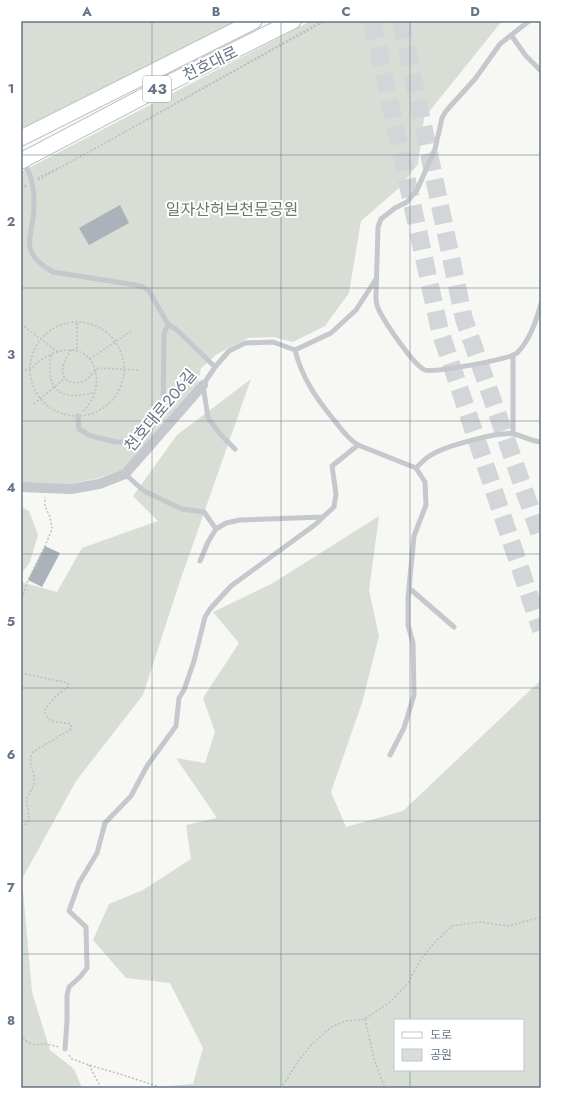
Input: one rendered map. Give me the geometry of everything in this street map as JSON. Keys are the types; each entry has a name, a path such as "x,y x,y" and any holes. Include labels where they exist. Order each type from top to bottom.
{"main road":[{"name":"천호대로","path":"21,138 254,21"},
{"name":"천호대로","path":"22,160 167,84 293,21"}],"street":[{"name":"천호대로206길","path":"21,487 71,489 92,486 125,474 203,385"}],"lane":[{"path":"530,21 500,44 475,80 446,111 442,118 435,149 417,190 407,202 395,208 381,219 378,228 376,278 377,306 397,338 419,367 426,370 438,370 496,360 516,354 534,327 541,304"},
{"path":"511,35 526,56 541,71"},
{"name":"천호대로206길","path":"22,160 30,175 33,191 34,216 29,244 30,250 43,265 53,272 136,285 149,291 168,324 177,330 215,367 203,385"},
{"path":"215,367 229,351 245,343 273,342 295,350 331,333 356,310 376,278"},
{"path":"78,416 79,429 91,436 116,442 130,442 148,430 163,412 164,334 168,324"},
{"path":"295,350 298,363 315,397 350,440 358,445 416,468 425,482 426,505 414,536 409,588 408,625 413,643 414,695 404,728 390,755"},
{"path":"513,355 513,434"},
{"path":"203,385 208,418 222,436 235,449"},
{"path":"416,468 431,454 444,448 496,435 513,434 541,442"},
{"path":"64,1048 67,1021 67,995 69,987 80,977 86,968 87,955 86,927 69,910 79,884 97,853 105,824 131,796 147,766 176,726 179,698 184,690 194,661 205,617 210,609 231,586 316,524 322,516 334,507 336,494 332,466 358,445"},
{"path":"125,474 144,491 182,509 204,512 216,529"},
{"path":"200,561 208,542 216,529 226,523 240,520 322,516"},
{"path":"409,588 454,627"}],"path":[{"path":"31,183 322,21"},
{"path":"21,188 325,21"},
{"path":"76,322 77,351"},
{"path":"76,322 98,327 114,341 120,350 123,359 124,369 122,384 115,396 105,407 92,414 68,416 48,407 40,400 32,385 29,370 32,353 41,339 48,332 57,327 76,322"},
{"path":"21,324 58,352"},
{"path":"90,359 131,330"},
{"path":"71,350 65,359 62,368 63,375 69,381 76,383 83,382 99,368 138,370"},
{"path":"21,370 29,370 43,359 58,352 71,350 85,354 90,359 96,370 97,380 95,392 85,410 78,416"},
{"path":"51,356 49,372 55,387 62,393 71,396 81,396 95,392"},
{"path":"34,404 65,378"},
{"path":"21,602 28,580 52,529 50,517 45,506 44,488"},
{"path":"21,673 68,683 69,686 45,709 45,714 51,721 71,724 71,729 33,752 30,757 34,781 32,791 26,799 29,815 28,822 21,828"},
{"path":"280,1088 302,1055 331,1027 346,1021 365,1019 390,1002 408,983 420,959 452,926 480,922 508,926 541,917"},
{"path":"365,1019 374,1059 385,1088"},
{"path":"21,1026 22,1036 27,1042 35,1045 46,1044 64,1048 72,1059 164,1088"},
{"path":"88,1065 101,1088"}],"green space":[{"path":"21,21 247,21 21,129"},
{"name":"일자산허브천문공원","path":"311,21 502,21 424,118 418,164 399,188 361,221 349,293 325,326 293,342 273,337 248,338 217,354 201,368 198,383 122,470 95,479 69,484 21,483 21,172"},
{"path":"251,379 179,584 143,695 76,781 22,879 32,992 50,1050 74,1069 82,1088 21,1088 21,582 57,592 82,548 158,521 133,496 177,435"},
{"path":"21,507 29,511 38,535 30,562 21,574"},
{"path":"379,516 369,590 379,636 362,703 331,792 346,827 403,811 541,680 541,1088 142,1088 193,1084 203,1048 170,983 126,978 93,940 109,904 143,890 191,859 186,825 217,818 176,758 205,763 215,732 203,698 239,643 213,612 273,583"}],"building":[{"path":"120,205 129,223 89,245 79,228"},
{"path":"45,546 60,553 42,587 28,580"}],"tunnel":[{"path":"372,21 440,331 541,630"},
{"path":"401,21 464,319 541,538"}]}
